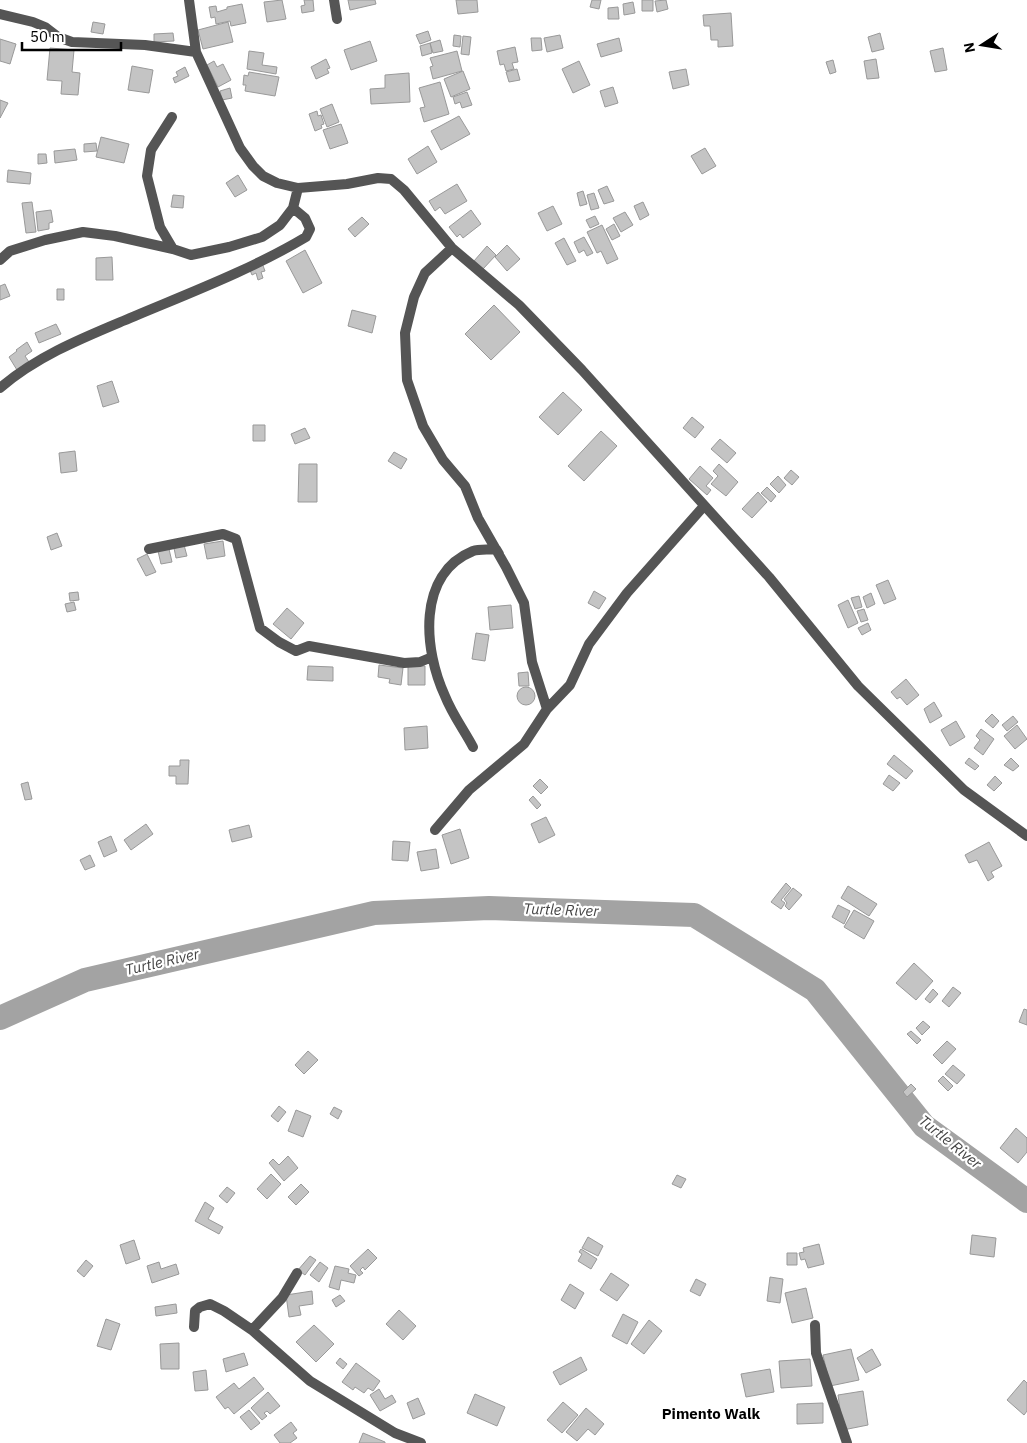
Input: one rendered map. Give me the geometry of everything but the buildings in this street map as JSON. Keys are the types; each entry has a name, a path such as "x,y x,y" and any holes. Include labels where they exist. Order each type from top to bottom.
{"street":[{"path":"189,0 196,52 240,148 263,176 277,183 298,188 347,184 378,178 391,179 404,190 452,248 519,305 546,332 769,576 858,686 964,790 1027,836"},
{"path":"334,0 337,19"},
{"path":"0,14 33,22 45,27 58,38 72,42 145,45 196,52"},
{"path":"172,117 151,150 147,176 160,227 173,249"},
{"path":"0,260 10,252 45,240 83,232 115,236 191,255 229,248 262,237 280,225 293,208 298,188"},
{"path":"0,388 16,375 54,351 219,280 306,237 310,229 305,218 293,208"},
{"path":"452,248 425,273 414,297 405,333 407,380 423,426 443,460 465,486 478,518 524,603 532,662 548,709"},
{"path":"435,830 469,790 524,744 548,709 570,685 589,644 627,593 704,506"},
{"path":"149,549 223,534 236,539 260,628 278,642 296,651 309,646 404,663 420,662 432,658"},
{"path":"473,747 444,696 432,658 428,617 436,586 453,563 474,551 496,550 506,567"},
{"path":"252,1330 282,1298 297,1273"},
{"path":"194,1327 195,1311 200,1307 210,1304 224,1311 252,1330 310,1380 395,1433 421,1443"},
{"path":"814,1325 816,1354 847,1443"}],"waterway":[{"name":"Turtle River","path":"0,1018 85,980 374,913 489,908 694,915 815,990 924,1126 1027,1201"}],"district":[{"name":"Pimento Walk","path":"711,1414"}]}
